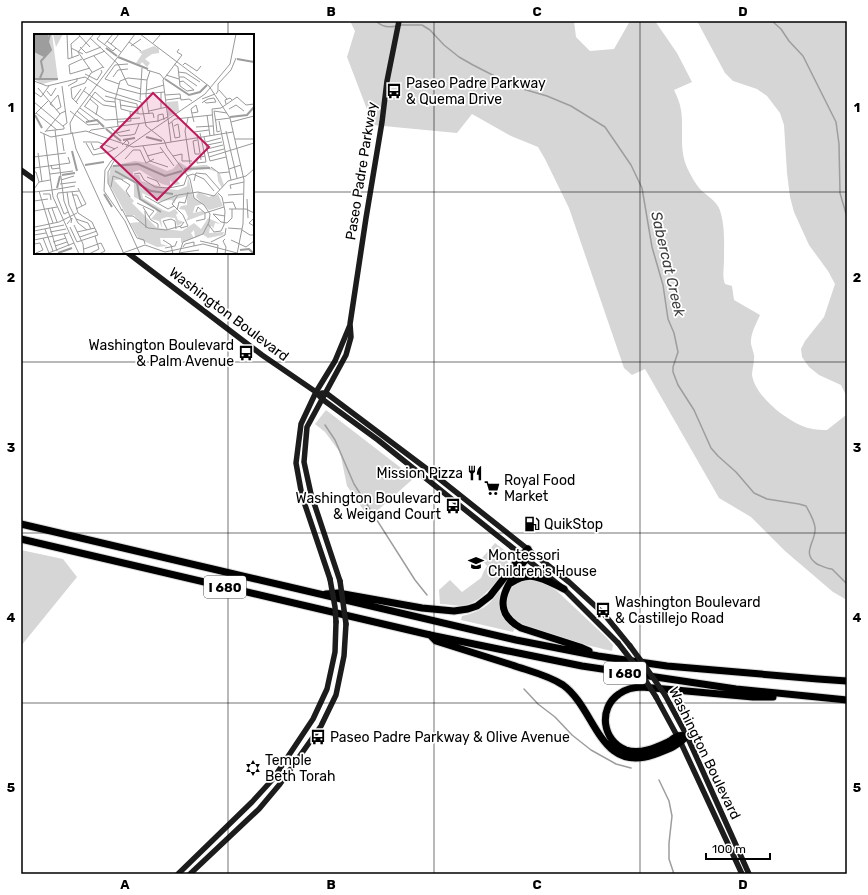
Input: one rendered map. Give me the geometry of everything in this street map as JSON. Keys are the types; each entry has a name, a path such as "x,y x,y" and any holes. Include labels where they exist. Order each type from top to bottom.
{"highway":[{"name":"I 680","path":"21,524 516,640 598,656 667,666 818,680 847,681"},
{"name":"I 680","path":"21,539 430,635 542,658 621,673 736,689 847,700"},
{"path":"528,550 505,589 503,604 509,619 515,625 529,631 580,647 598,656"},
{"path":"319,594 338,593 433,609 454,611 468,609 477,606 490,596 524,557"},
{"path":"505,589 515,580 525,576 539,577 564,589"},
{"path":"430,635 436,641 533,672 562,685 583,707 608,747 622,756 630,758 647,757 669,750 681,743 687,736"},
{"path":"687,736 677,736 645,751 636,752 627,750 613,741 608,734 605,721 607,708 619,694 642,686 754,696 822,698"}],"main road":[{"name":"Paseo Padre Parkway","path":"190,874 259,809 280,784 321,726 336,695 344,656 346,624 343,596 340,581 311,494 304,462 307,427 346,355 351,337 350,324 366,218 382,122 387,81 399,21"},
{"path":"21,170 34,179"},
{"name":"Washington Boulevard","path":"129,254 262,355 316,392 322,400 378,440 564,589 618,643 639,670 656,697 681,743 742,874"},
{"name":"Paseo Padre Parkway","path":"178,874 252,802 273,779 313,719 327,689 335,652 336,622 330,579 302,496 296,463 301,424 316,392 335,361 350,324"},
{"name":"Washington Boulevard","path":"316,392 326,393 427,469 590,601 609,620 648,669 665,695 687,736 749,874"}],"shaded area":[{"path":"350,21 574,21 576,37 590,51 614,49 630,21 655,21 677,53 692,82 674,90 681,110 684,158 695,182 702,191 711,198 720,210 724,231 723,275 725,284 732,286 734,300 760,315 751,337 754,356 752,375 754,383 764,398 785,417 806,427 827,430 846,415 847,412 847,600 833,592 785,551 751,517 719,498 645,369 632,375 624,368 569,208 538,147 511,136 472,114 457,133 373,125 347,57 355,31"},
{"path":"697,21 847,21 847,397 841,385 819,375 809,367 802,357 801,349 805,341 824,317 835,284 828,271 809,245 794,212 790,197 787,173 784,125 780,113 767,96 757,89 733,81 725,73"},
{"path":"326,410 414,478 369,518 347,486 339,451 325,432 315,424"},
{"path":"495,543 508,553 510,558 503,572 486,593 472,603 463,606 440,604 439,590 450,580 462,592 481,578 487,566 482,558"},
{"path":"21,550 63,559 77,577 21,646"},
{"path":"528,579 543,581 558,592 606,637 613,645 612,651 544,634 520,625 514,621 507,608 506,602 508,595 514,585"},
{"path":"499,591 501,607 515,628 513,632 461,620 462,616 474,613 484,608 492,601"}],"waterway":[{"name":"Sabercat Creek","path":"376,21 381,25 390,27 396,26"},
{"path":"772,21 781,29 789,41 803,56 836,122 839,144 840,193 847,217"},
{"name":"Sabercat Creek","path":"400,25 422,25 430,30 444,45 459,57 473,65 516,87 547,96 571,106 605,127 631,165 642,188 652,247 663,285 668,319 674,333 678,352 673,367 673,372 678,385 694,410 711,448 736,472 754,493 767,499 806,506 813,519 815,527 814,537 809,551 812,560 817,564 832,569 847,584"},
{"path":"325,425 335,440 354,484 415,580 427,595"},
{"path":"524,689 538,704 555,717 572,735 591,750 616,764 631,768"},
{"path":"659,780 669,801 672,816 669,859 674,874"}],"place":[{"name":"Paseo Padre Parkway & Quema Drive","path":"394,91"},
{"name":"Washington Boulevard & Palm Avenue","path":"246,353"},
{"name":"Mission Pizza","path":"475,473"},
{"name":"Royal Food Market","path":"492,488"},
{"name":"Washington Boulevard & Weigand Court","path":"453,506"},
{"name":"QuikStop","path":"532,524"},
{"name":"Montessori Children's House","path":"476,563"},
{"name":"Washington Boulevard & Castillejo Road","path":"603,610"},
{"name":"Paseo Padre Parkway & Olive Avenue","path":"318,737"},
{"name":"Temple Beth Torah","path":"253,768"}]}
